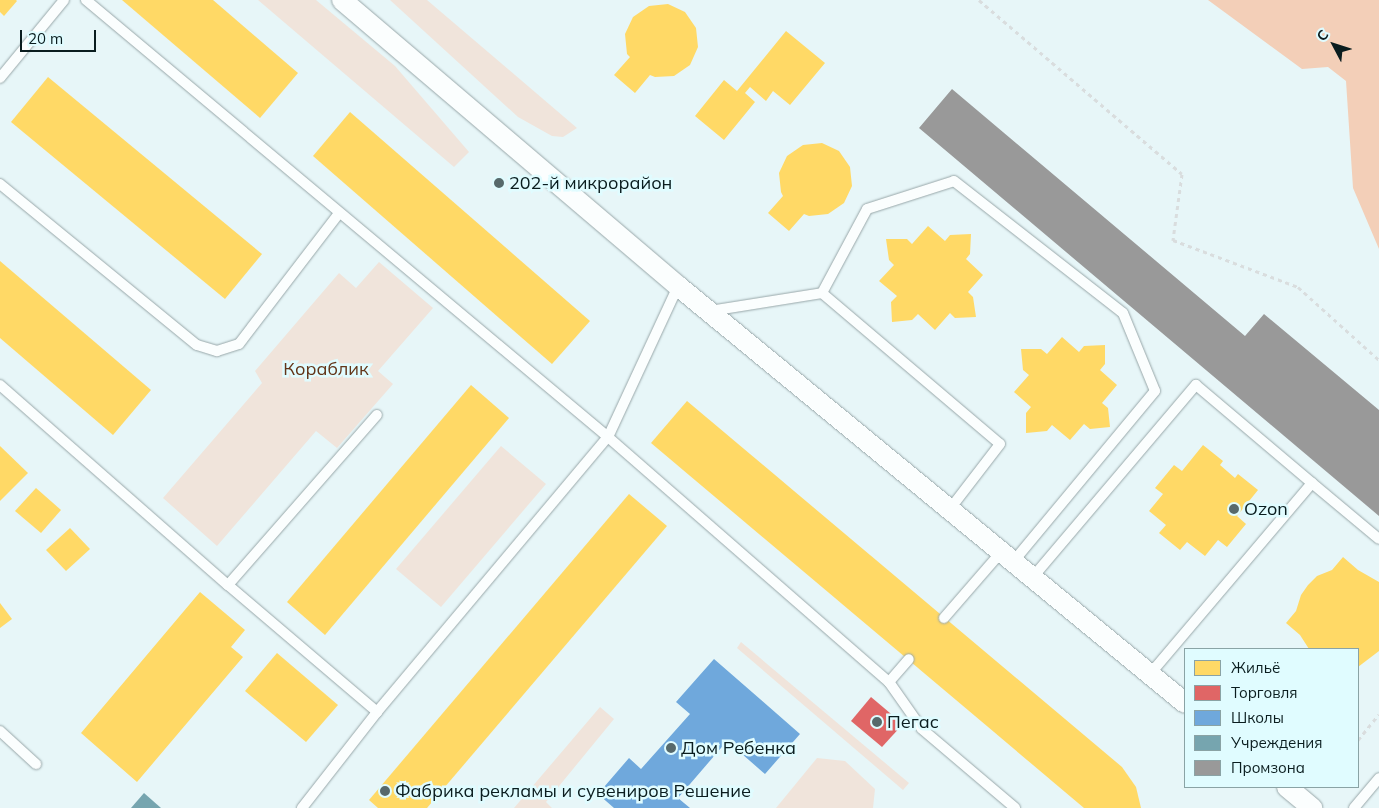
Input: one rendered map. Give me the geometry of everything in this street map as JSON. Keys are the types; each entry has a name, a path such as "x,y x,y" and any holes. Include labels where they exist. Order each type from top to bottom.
{"street":[{"path":"342,0 678,286 1184,702"},
{"path":"1287,788 1312,808"}],"lane":[{"path":"0,78 64,0"},
{"path":"86,0 608,437 889,682 922,729 1015,808"},
{"path":"822,293 867,209 954,181 1123,313 1155,391 1008,556 944,618"},
{"path":"0,184 197,345 217,351 239,344 339,213"},
{"path":"302,808 377,712 608,437 678,286"},
{"path":"709,311 822,293 1000,444 950,509"},
{"path":"0,384 228,585 377,712"},
{"path":"1033,578 1196,384 1379,539"},
{"path":"228,585 377,415"},
{"path":"1150,674 1312,482"},
{"path":"889,682 908,659"},
{"path":"0,731 36,764"},
{"path":"1354,808 1379,778"}],"path":[{"path":"979,0 1182,174 1173,240 1298,287 1379,360"},
{"path":"1359,739 1379,714"}],"green space":[{"path":"258,0 316,0 395,66 469,152 454,167"},
{"path":"390,0 427,0 577,128 563,137 552,136 518,117"},
{"name":"Кораблик","path":"379,262 433,308 378,371 393,384 337,448 316,431 217,546 163,498 262,383 255,371 339,273 356,288"},
{"path":"501,446 546,484 441,607 396,569"},
{"path":"741,642 909,783 903,790 737,648"},
{"path":"600,707 614,719 546,802 552,808 514,808"},
{"path":"817,758 845,761 875,789 873,808 776,808"}],"shaded area":[{"path":"1208,0 1379,0 1379,249 1353,188 1346,81 1328,67 1302,69"}],"building: Жильё":[{"path":"0,0 17,1 4,16 0,12"},
{"path":"122,0 213,0 298,73 260,118"},
{"path":"668,4 685,12 696,28 698,47 690,65 674,76 655,77 650,75 635,93 614,75 630,57 627,54 625,34 633,17 649,6"},
{"path":"786,31 825,63 790,105 773,91 766,101 750,87 745,93 755,102 724,140 695,116 724,80 737,91"},
{"path":"48,77 262,254 225,299 11,122"},
{"path":"350,112 590,321 552,364 313,156"},
{"path":"822,143 839,151 850,167 852,186 844,203 828,214 809,216 804,214 789,231 768,213 783,196 779,173 787,156 803,145"},
{"path":"928,226 945,241 950,235 971,234 970,254 966,259 983,275 968,292 973,297 976,317 955,318 950,313 935,330 918,314 912,320 892,322 891,302 897,296 879,281 894,265 889,260 886,239 907,239 912,244"},
{"path":"0,261 151,390 113,435 0,338"},
{"path":"1062,337 1079,352 1084,346 1105,345 1105,364 1100,370 1117,385 1102,403 1108,408 1110,427 1090,429 1084,424 1070,440 1052,425 1047,431 1026,433 1026,413 1031,407 1014,392 1029,375 1023,370 1021,349 1041,349 1047,354"},
{"path":"471,385 509,418 325,635 287,602"},
{"path":"687,401 1122,767 1136,787 1141,808 1084,808 651,443"},
{"path":"1203,445 1223,461 1220,465 1235,478 1238,474 1258,490 1237,516 1246,524 1227,547 1218,540 1205,556 1187,542 1180,550 1159,533 1166,525 1149,511 1163,494 1155,488 1174,465 1182,471"},
{"path":"0,446 28,473 0,501"},
{"path":"36,488 61,510 41,533 15,511"},
{"path":"629,494 667,526 427,808 378,808 369,800"},
{"path":"70,528 90,549 66,571 46,550"},
{"path":"1343,557 1358,570 1379,582 1379,651 1359,666 1359,648 1308,648 1300,635 1286,623 1296,611 1301,595 1308,585 1317,576 1332,570"},
{"path":"200,592 245,630 231,647 243,657 137,782 81,733"},
{"path":"0,603 12,619 0,628"},
{"path":"277,653 338,705 306,742 245,691"}],"building: Торговля":[{"name":"Пегас","path":"871,697 903,724 882,747 851,721"}],"building: Школы":[{"path":"714,659 800,734 765,774 727,741 678,798 690,808 614,808 598,794 629,758 641,769 690,714 676,702"}],"building: Учреждения":[{"path":"144,793 161,808 131,808"}],"building: Промзона":[{"path":"952,89 1245,336 1264,314 1379,410 1379,516 919,128"}],"place":[{"name":"202-й микрорайон","path":"499,183"},
{"name":"Ozon","path":"1234,509"},
{"name":"Пегас","path":"877,722"},
{"name":"Дом Ребенка","path":"671,748"},
{"name":"Фабрика рекламы и сувениров Решение","path":"385,791"}]}
